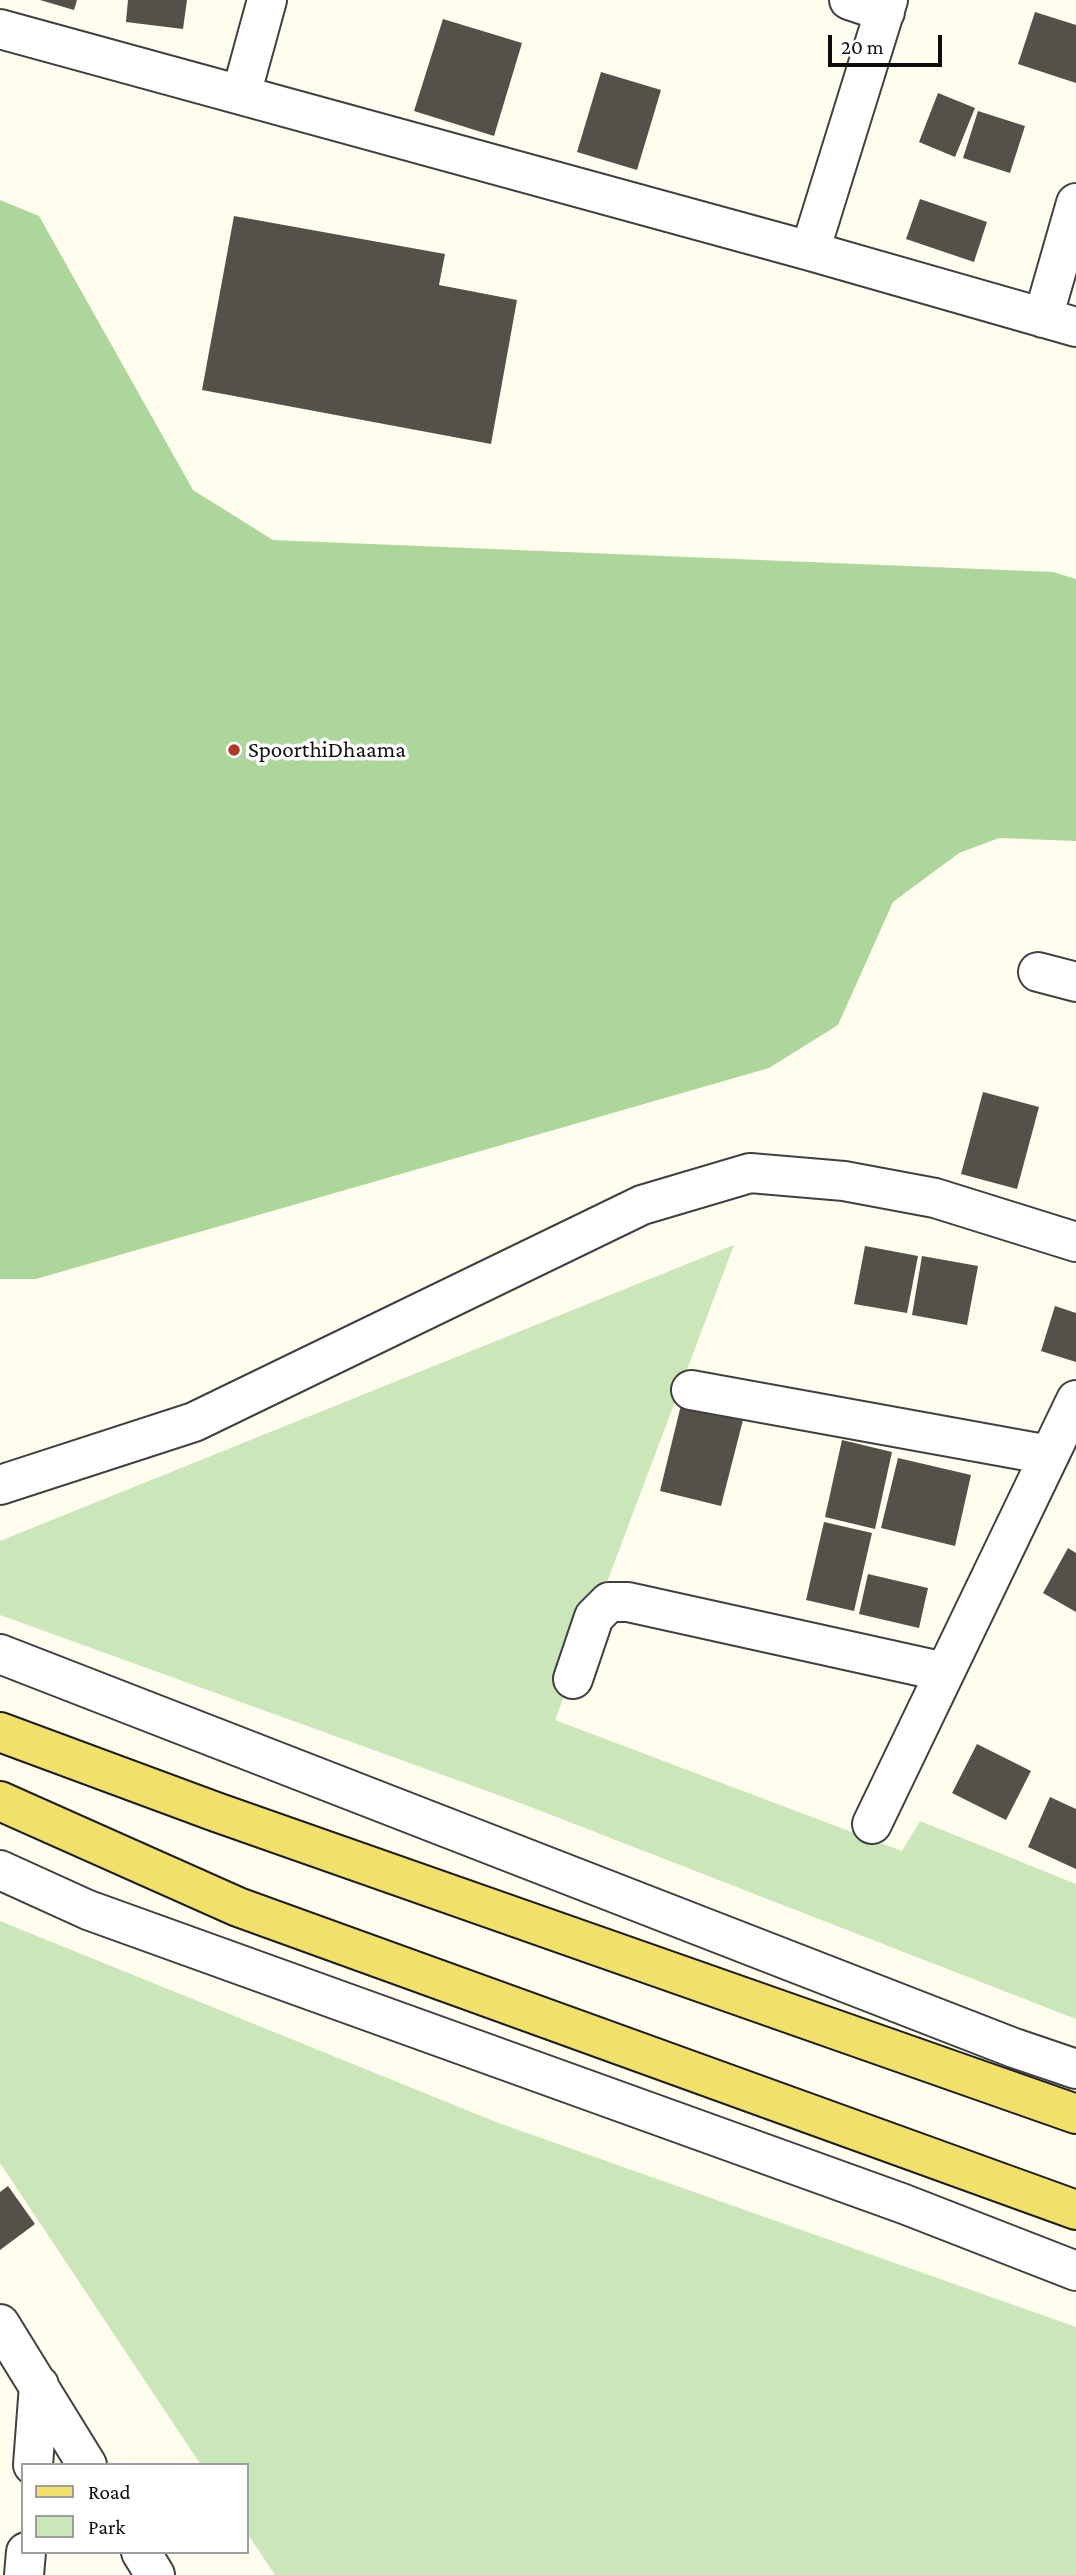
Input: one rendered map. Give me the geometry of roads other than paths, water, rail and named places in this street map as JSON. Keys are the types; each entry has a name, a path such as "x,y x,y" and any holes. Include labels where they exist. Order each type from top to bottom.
{"main road":[{"path":"0,1732 216,1812 1076,2114"},
{"path":"0,1801 238,1907 1076,2210"}],"street":[{"path":"241,95 267,0"},
{"path":"810,251 886,6 849,0"},
{"path":"0,29 810,251 1059,323 1076,203"},
{"path":"1038,972 1076,982"},
{"path":"0,1485 194,1422 642,1205 750,1173 844,1181 935,1198 1076,1242"},
{"path":"691,1390 1049,1455"},
{"path":"872,1824 1076,1399"},
{"path":"573,1679 594,1617 609,1602 628,1602 945,1672"},
{"path":"0,1654 1002,2043 1076,2068"},
{"path":"0,1870 88,1910 904,2204 1076,2271"},
{"path":"0,2324 86,2463"},
{"path":"33,2463 39,2385"},
{"path":"24,2575 26,2554"},
{"path":"142,2554 155,2575"}],"place":[{"name":"SpoorthiDhaama","path":"234,750"}]}
